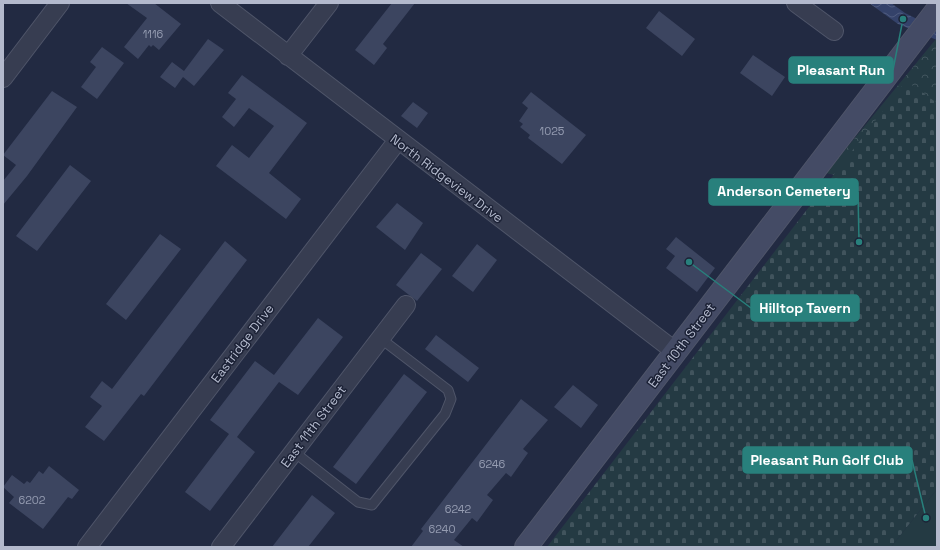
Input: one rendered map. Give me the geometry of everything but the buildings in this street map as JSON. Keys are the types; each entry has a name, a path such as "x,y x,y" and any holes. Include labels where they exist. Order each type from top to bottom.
{"main road":[{"name":"East 10th Street","path":"526,547 937,10"}],"street":[{"path":"3,78 60,3"},
{"name":"North Ridgeview Drive","path":"220,3 676,352"},
{"path":"288,56 329,3"},
{"path":"796,3 834,31"},
{"name":"Eastridge Drive","path":"87,547 398,140"},
{"name":"East 11th Street","path":"221,547 406,305"}],"lane":[{"path":"294,452 358,502 372,505 445,414 451,398 448,390 380,338"}],"green space":[{"path":"936,39 937,133 842,177 826,173"},
{"path":"906,81 937,103 937,489 891,547 547,547"},
{"path":"937,489 937,547 891,547"}],"water":[{"path":"869,3 891,3 905,13 937,29 937,40 898,24"}],"place":[{"name":"Pleasant Run","path":"903,19"},
{"name":"Anderson Cemetery","path":"859,242"},
{"name":"Hilltop Tavern","path":"689,262"},
{"name":"Pleasant Run Golf Club","path":"926,518"}]}
